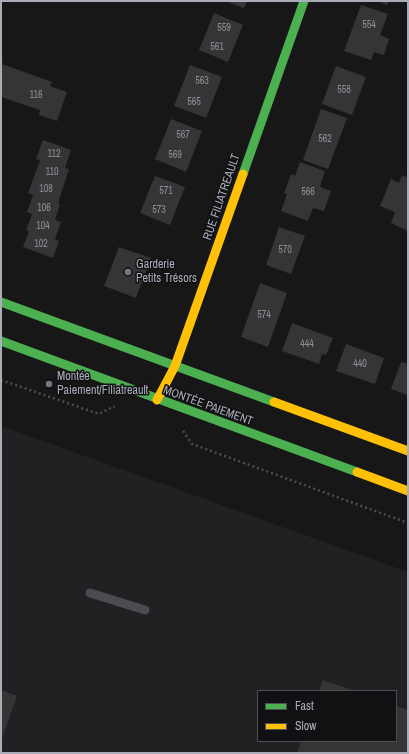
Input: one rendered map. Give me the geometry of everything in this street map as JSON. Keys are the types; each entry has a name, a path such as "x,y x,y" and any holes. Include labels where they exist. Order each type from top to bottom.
{"main road":[{"name":"RUE FILIATREAULT","path":"157,400 175,366 304,1"},
{"path":"1,302 408,450"},
{"name":"MONTÉE PAIEMENT","path":"1,341 157,400 408,491"}],"lane":[{"path":"90,593 145,610"}],"path":[{"path":"1,380 99,414 113,407 120,408"},
{"path":"180,427 192,444 408,523"}],"shaded area":[{"path":"1,426 408,572 408,753 1,753"}],"building":[{"path":"225,1 247,1 244,8"},
{"path":"377,1 389,1 387,5"},
{"path":"361,5 388,14 380,35 389,39 384,55 374,52 371,60 344,51"},
{"path":"214,13 243,25 228,62 199,50"},
{"path":"1,59 3,60 2,64 52,82 50,86 67,92 57,121 39,115 40,110 1,97"},
{"path":"190,65 222,77 206,118 174,106"},
{"path":"336,66 366,77 352,115 322,104"},
{"path":"321,109 347,118 328,169 303,160"},
{"path":"171,119 202,131 186,172 155,159"},
{"path":"43,140 71,150 65,168 69,169 58,203 60,204 55,220 61,222 55,239 59,241 53,258 23,247 29,231 26,230 32,214 27,212 33,195 28,193 40,160 36,159"},
{"path":"300,162 325,171 320,187 331,191 324,211 313,208 308,221 281,211 287,194 284,193 291,174 295,176"},
{"path":"402,175 408,178 408,231 391,223 395,212 380,206 391,179 399,183"},
{"path":"155,176 185,187 170,225 140,213"},
{"path":"279,227 305,236 291,274 266,265"},
{"name":"Garderie Petits Trésors","path":"119,247 151,258 136,298 104,286"},
{"path":"260,283 287,293 268,347 241,337"},
{"path":"292,323 333,338 326,355 322,354 319,364 282,351"},
{"path":"346,344 384,358 375,384 336,371"},
{"path":"401,362 408,364 408,395 391,389"},
{"path":"323,680 351,690 319,690"},
{"path":"1,690 17,696 1,741"},
{"path":"397,706 408,710 408,753 297,753 301,742 397,742"}],"traffic: fast":[{"path":"243,174 304,1"},
{"path":"1,302 274,402"},
{"path":"1,341 357,472"}],"traffic: slow":[{"path":"157,400 175,366 243,174"},
{"path":"274,402 408,451"},
{"path":"357,472 408,491"}],"place":[{"name":"Garderie Petits Trésors","path":"128,272"},
{"name":"Montée Paiement/Filiatreault","path":"49,384"}]}
